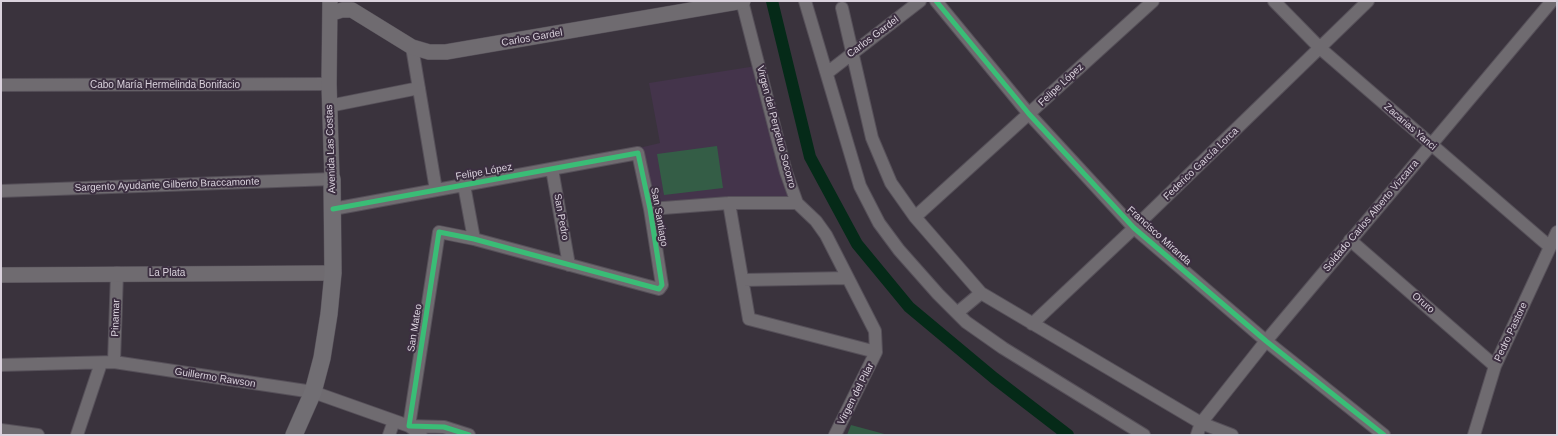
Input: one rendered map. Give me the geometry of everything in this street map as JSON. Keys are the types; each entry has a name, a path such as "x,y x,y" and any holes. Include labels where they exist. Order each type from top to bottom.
{"main road":[{"name":"Avenida Las Costas","path":"294,435 313,392 322,358 333,273 332,179"}],"street":[{"name":"Carlos Gardel","path":"330,8 342,10 354,5 412,47 429,52 446,52 742,1"},
{"name":"Virgen del Perpetuo Socorro","path":"742,1 786,172 797,203 816,221 826,235 875,331 876,352"},
{"path":"805,1 860,186 879,223 899,250 938,294 966,322 1003,348 1144,435"},
{"name":"Carlos Gardel","path":"827,73 920,1"},
{"name":"Francisco Miranda","path":"936,1 1029,114 1134,228 1266,341 1384,435"},
{"name":"Felipe López","path":"915,217 1153,1"},
{"name":"Zacarias Yanci","path":"1274,1 1321,49 1430,145 1550,247"},
{"name":"Federico García Lorca","path":"1032,324 1321,49 1368,1"},
{"name":"Soldado Carlos Alberto Vizcarra","path":"1197,435 1201,423 1266,341 1552,1"},
{"name":"Avenida Las Costas","path":"330,8 329,106 332,179"},
{"path":"842,8 872,138 891,183 915,217 981,293 1201,423 1232,435"},
{"path":"412,47 436,190"},
{"name":"Cabo María Hermelinda Bonifacio","path":"1,86 329,84"},
{"path":"329,106 419,88"},
{"name":"Felipe López","path":"333,208 638,153"},
{"name":"San Santiago","path":"569,266 650,288 658,289 662,285 650,209 638,153"},
{"name":"San Pedro","path":"552,169 569,266"},
{"name":"Sargento Ayudante Gilberto Braccamonte","path":"1,191 332,179"},
{"path":"464,185 474,238 569,266"},
{"path":"650,209 729,204 797,203"},
{"path":"729,204 749,319 876,352"},
{"name":"San Mateo","path":"409,426 439,232 474,238"},
{"name":"Pedro Pastore","path":"1474,435 1495,366 1557,232"},
{"name":"Oruro","path":"1350,240 1495,366"},
{"name":"La Plata","path":"1,275 117,273 333,273"},
{"name":"Pinamar","path":"114,362 117,273"},
{"path":"743,280 847,278"},
{"path":"957,313 981,293"},
{"name":"Virgen del Pilar","path":"835,435 876,352"},
{"name":"Guillermo Rawson","path":"1,365 114,362 313,392 409,426 421,435"},
{"path":"77,435 101,363"},
{"path":"389,435 394,421"},
{"path":"409,426 444,427 469,435"},
{"path":"1,430 38,435"}],"shaded area":[{"path":"756,66 793,198 652,207 639,148 660,143 649,83"}],"green space":[{"path":"717,146 723,188 664,195 657,154"},
{"path":"851,425 888,435 847,435"}],"waterway":[{"path":"772,1 810,157 857,244 909,307 994,378 1068,435"}],"cycle path":[{"path":"936,1 1029,114 1134,228 1266,341 1384,435"},
{"path":"333,209 638,153 650,209 662,285 659,289 474,239 439,232 409,426 444,427 469,435"}]}
